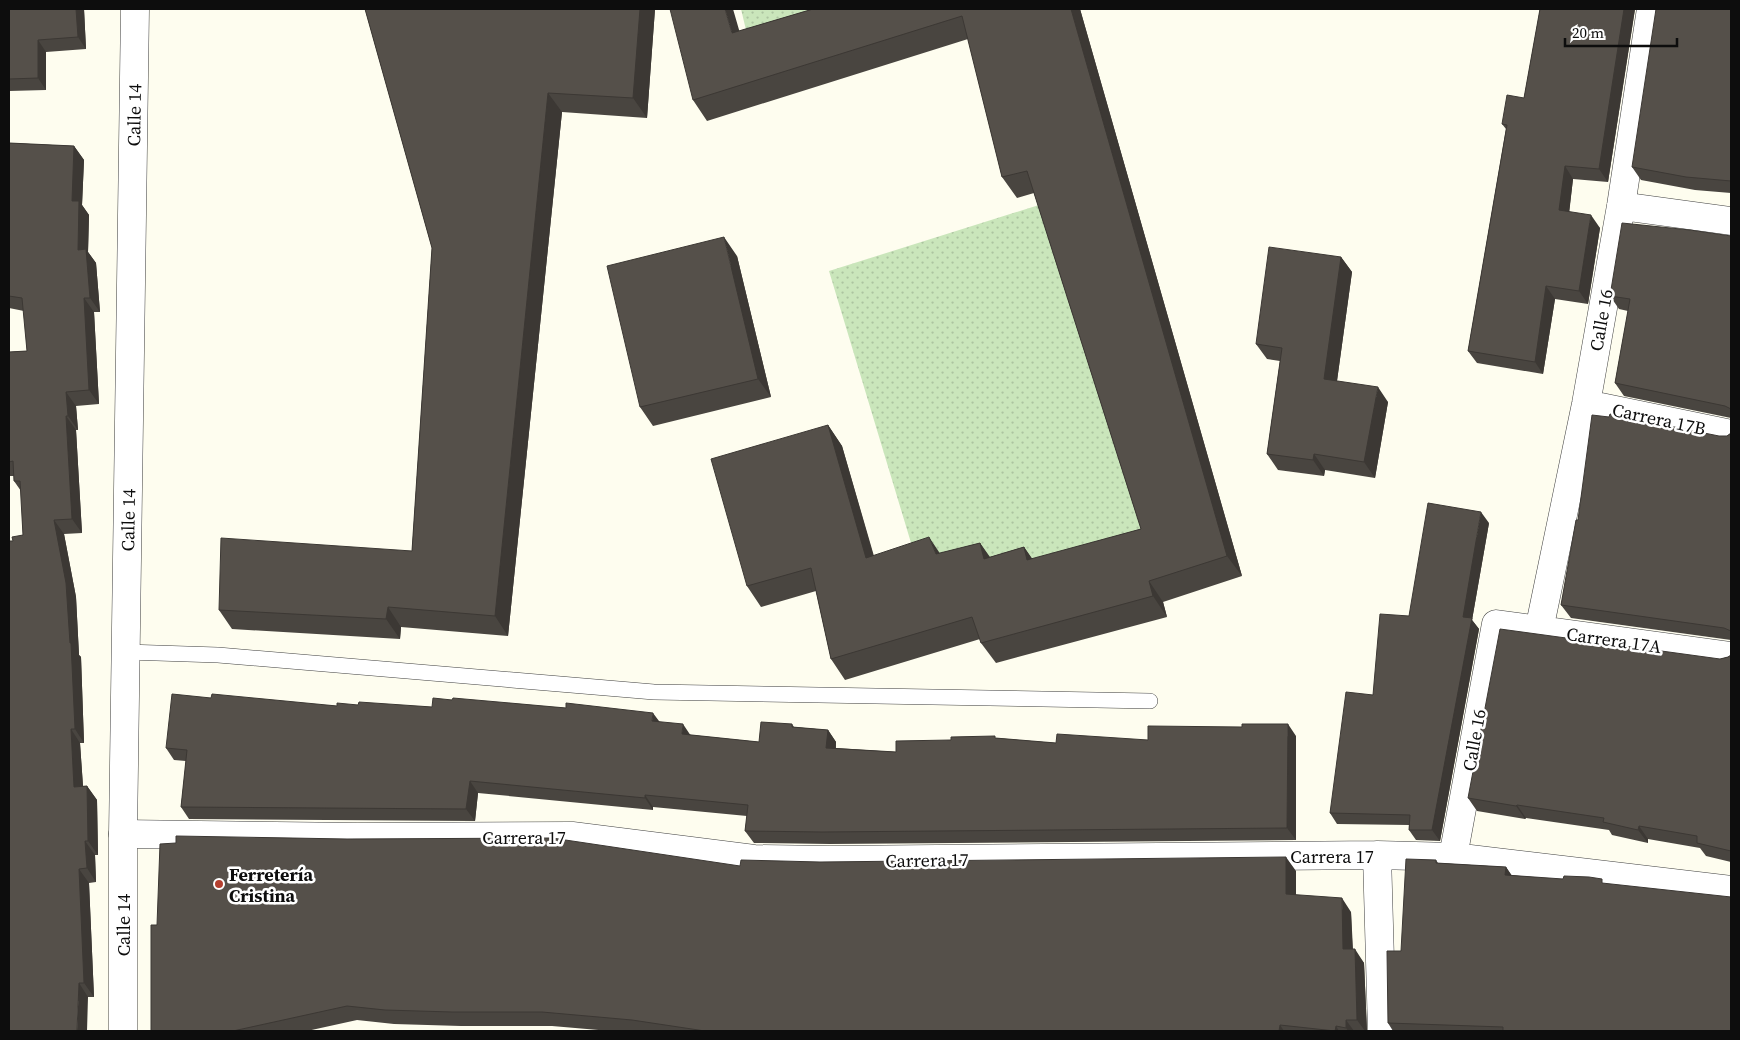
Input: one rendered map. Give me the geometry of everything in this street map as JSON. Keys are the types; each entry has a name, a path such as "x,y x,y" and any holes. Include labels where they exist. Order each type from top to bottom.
{"street":[{"name":"Calle 14","path":"123,1031 123,834 135,9"},
{"name":"Calle 16","path":"1539,630 1586,404 1622,206 1651,9"},
{"path":"1622,206 1731,221"},
{"name":"Carrera 17B","path":"1586,404 1731,434"},
{"name":"Calle 16","path":"1453,857 1496,624"},
{"name":"Carrera 17A","path":"1496,624 1731,656"},
{"name":"Carrera 17","path":"123,834 357,837 572,836 754,858 830,860 1377,855 1453,857 1731,890"},
{"path":"1377,855 1382,1031"}],"lane":[{"path":"126,652 218,655 654,692 1150,701"}],"green space":[{"path":"741,9 821,9 746,30"},
{"path":"1039,205 1149,552 918,566 829,271"}],"building":[{"path":"9,9 76,9 78,37 38,40 38,78 9,79"},
{"path":"365,9 640,9 633,98 548,93 495,616 388,607 386,619 219,610 221,538 412,551 432,248"},
{"path":"670,9 725,9 732,33 813,9 1071,9 1227,556 1149,581 1153,596 981,643 972,617 831,659 811,568 747,586 711,459 828,425 866,558 929,537 936,554 980,543 984,559 1024,547 1027,560 1141,529 1027,171 1002,177 962,16 693,100"},
{"path":"1540,9 1624,9 1599,169 1565,166 1559,210 1591,215 1579,291 1546,286 1535,362 1468,351 1507,125 1502,124 1507,95 1524,98"},
{"path":"1656,9 1731,9 1731,181 1686,177 1632,167"},
{"path":"9,143 74,146 72,201 79,201 78,250 86,249 90,298 84,298 89,390 66,392 72,519 54,520 66,583 71,643 75,729 71,729 74,787 87,786 88,841 85,841 87,868 79,869 84,983 79,983 77,1031 9,1031 9,541 13,541 12,537 23,535 20,481 14,481 13,461 9,462 9,352 27,351 22,298 9,296"},
{"path":"1622,223 1731,236 1731,409 1725,406 1615,383 1630,299 1610,296"},
{"path":"724,237 758,379 640,407 607,266"},
{"path":"1269,247 1341,257 1324,379 1378,387 1364,462 1314,454 1313,460 1267,454 1282,348 1256,344"},
{"path":"1610,414 1719,436 1727,436 1731,433 1731,631 1724,628 1561,605 1576,520 1578,520 1592,415 1609,417"},
{"path":"1428,503 1481,512 1463,617 1472,618 1432,830 1409,830 1410,815 1330,813 1346,692 1373,695 1380,614 1409,616"},
{"path":"1500,629 1720,659 1731,655 1731,851 1697,843 1697,836 1639,826 1638,830 1603,822 1604,818 1468,798"},
{"path":"172,694 211,698 212,694 337,706 337,703 358,705 359,702 432,707 433,698 566,708 566,703 653,713 652,721 683,724 682,734 759,742 761,722 792,724 792,727 828,730 826,748 896,752 896,741 951,740 951,737 995,736 995,738 1056,743 1057,734 1148,740 1148,726 1242,727 1242,724 1288,724 1287,828 745,831 748,805 645,795 645,798 470,781 466,809 181,807 187,750 166,748"},
{"path":"176,836 347,839 552,838 740,866 741,860 820,862 1286,857 1286,894 1342,898 1343,949 1355,949 1357,1020 1346,1020 1346,1028 1336,1026 1335,1031 1280,1025 1279,1031 705,1031 632,1020 542,1012 385,1010 347,1006 233,1031 151,1031 151,925 157,925 160,844 176,843"},
{"path":"1406,859 1436,860 1436,863 1506,867 1505,875 1563,879 1564,876 1589,877 1602,879 1602,883 1731,897 1731,1031 1503,1031 1503,1027 1388,1023 1387,951 1401,951"}],"place":[{"name":"Ferretería Cristina","path":"219,884"}]}
